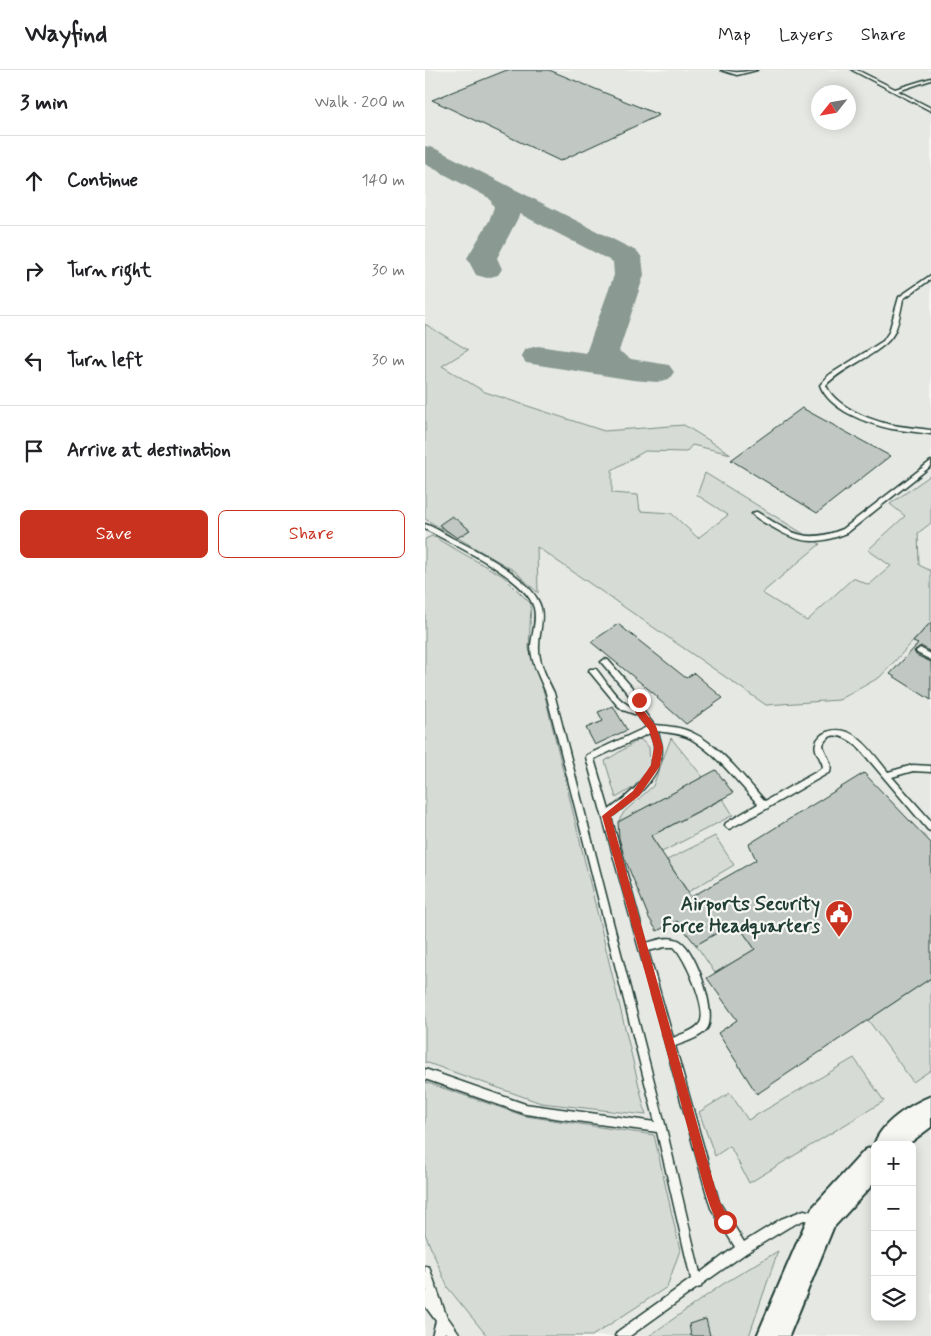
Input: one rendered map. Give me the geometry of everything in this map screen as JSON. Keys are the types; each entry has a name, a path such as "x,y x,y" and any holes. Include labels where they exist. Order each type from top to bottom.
{"street":[{"path":"892,1141 900,1132 931,1110"},
{"path":"773,1336 822,1218 871,1164"}],"lane":[{"path":"724,70 737,74 755,70"},
{"path":"854,70 931,110"},
{"path":"894,91 931,79"},
{"path":"931,277 901,298 891,332 885,342 831,376 823,385 824,391 829,397 863,417 884,425 931,432"},
{"path":"755,514 783,531 801,539 818,541 830,538 845,531 931,463"},
{"path":"425,526 505,571 526,589 536,604 539,618 535,650 550,693 661,1128 697,1283"},
{"path":"921,651 931,657"},
{"path":"605,662 639,700 639,712"},
{"path":"593,672 625,708 639,712 653,728 658,747 655,766 636,794 606,816"},
{"path":"742,1249 715,1204 590,757 653,728 675,730 693,736 713,750 765,806"},
{"path":"729,825 827,770 827,759 819,750 819,743 824,737 834,732 847,734 855,740 931,827"},
{"path":"887,775 913,768 931,769"},
{"path":"643,948 671,943 681,946 686,952 702,995 707,1019 704,1025 670,1044"},
{"path":"425,1074 525,1109 661,1128"},
{"path":"621,1336 742,1249 785,1223 804,1215 822,1218"},
{"path":"425,1271 442,1320 439,1336"},
{"path":"425,1297 455,1336"}],"shaded area":[{"path":"425,70 931,70 931,1336 425,1336"},
{"path":"425,324 468,350 442,366 485,392 604,431 684,425 731,454 692,445 686,452 645,451 612,470 612,493 638,495 640,511 671,513 698,538 728,515 697,495 705,473 820,544 762,593 807,621 853,578 869,585 891,566 868,550 905,516 890,504 931,475 931,523 918,533 919,565 931,571 931,622 880,677 839,700 766,705 537,547 538,593 515,571 425,519"},
{"path":"432,536 503,576 531,604 529,649 545,696 646,1115 541,1103 425,1062 425,539"},
{"path":"671,738 703,777 618,822 624,812 653,786"},
{"path":"640,739 649,747 650,767 634,787 616,798 605,761"},
{"path":"723,799 733,815 662,852 651,836"},
{"path":"715,836 734,865 688,892 667,860"},
{"path":"736,922 755,949 715,973 696,945"},
{"path":"931,978 931,1070 913,1082 868,1020"},
{"path":"854,1058 884,1101 749,1183 730,1146 715,1156 699,1112 730,1093 748,1120"},
{"path":"425,1082 525,1116 654,1135 680,1250 667,1287 592,1336 487,1336 448,1288 425,1234"},
{"path":"778,1251 749,1336 649,1336 723,1284"}],"building":[{"path":"507,70 549,70 659,115 560,161 432,100"},
{"path":"802,408 890,456 817,513 731,460"},
{"path":"452,516 470,530 457,538 439,525"},
{"path":"931,622 931,652 921,646 914,651 916,655 931,662 931,700 890,674 918,644 913,642"},
{"path":"618,624 686,678 694,673 723,698 686,724 658,697 591,642"},
{"path":"613,706 627,730 595,745 586,728 603,721 598,712"},
{"name":"Airports Security Force Headquarters","path":"716,770 733,793 651,836 691,897 756,860 749,844 864,773 931,843 931,978 757,1094 718,1033 737,1020 707,978 755,949 736,922 696,945 677,921 657,931 649,918 625,859 619,838 618,822"},
{"path":"706,1319 710,1336 691,1336 689,1324"}],"taxiway":[{"path":"425,154 500,193"},
{"path":"487,269 482,258 503,221 508,207 500,193"},
{"path":"500,193 627,258 629,275 602,352 607,359 619,367 657,372"},
{"path":"538,356 620,368"}],"place":[{"name":"Airports Security Force Headquarters","path":"839,938"}],"route":[{"path":"639,700 639,712 653,728 658,747 655,766 646,782 636,794 606,816 711,1191 715,1204 725,1222"}]}
